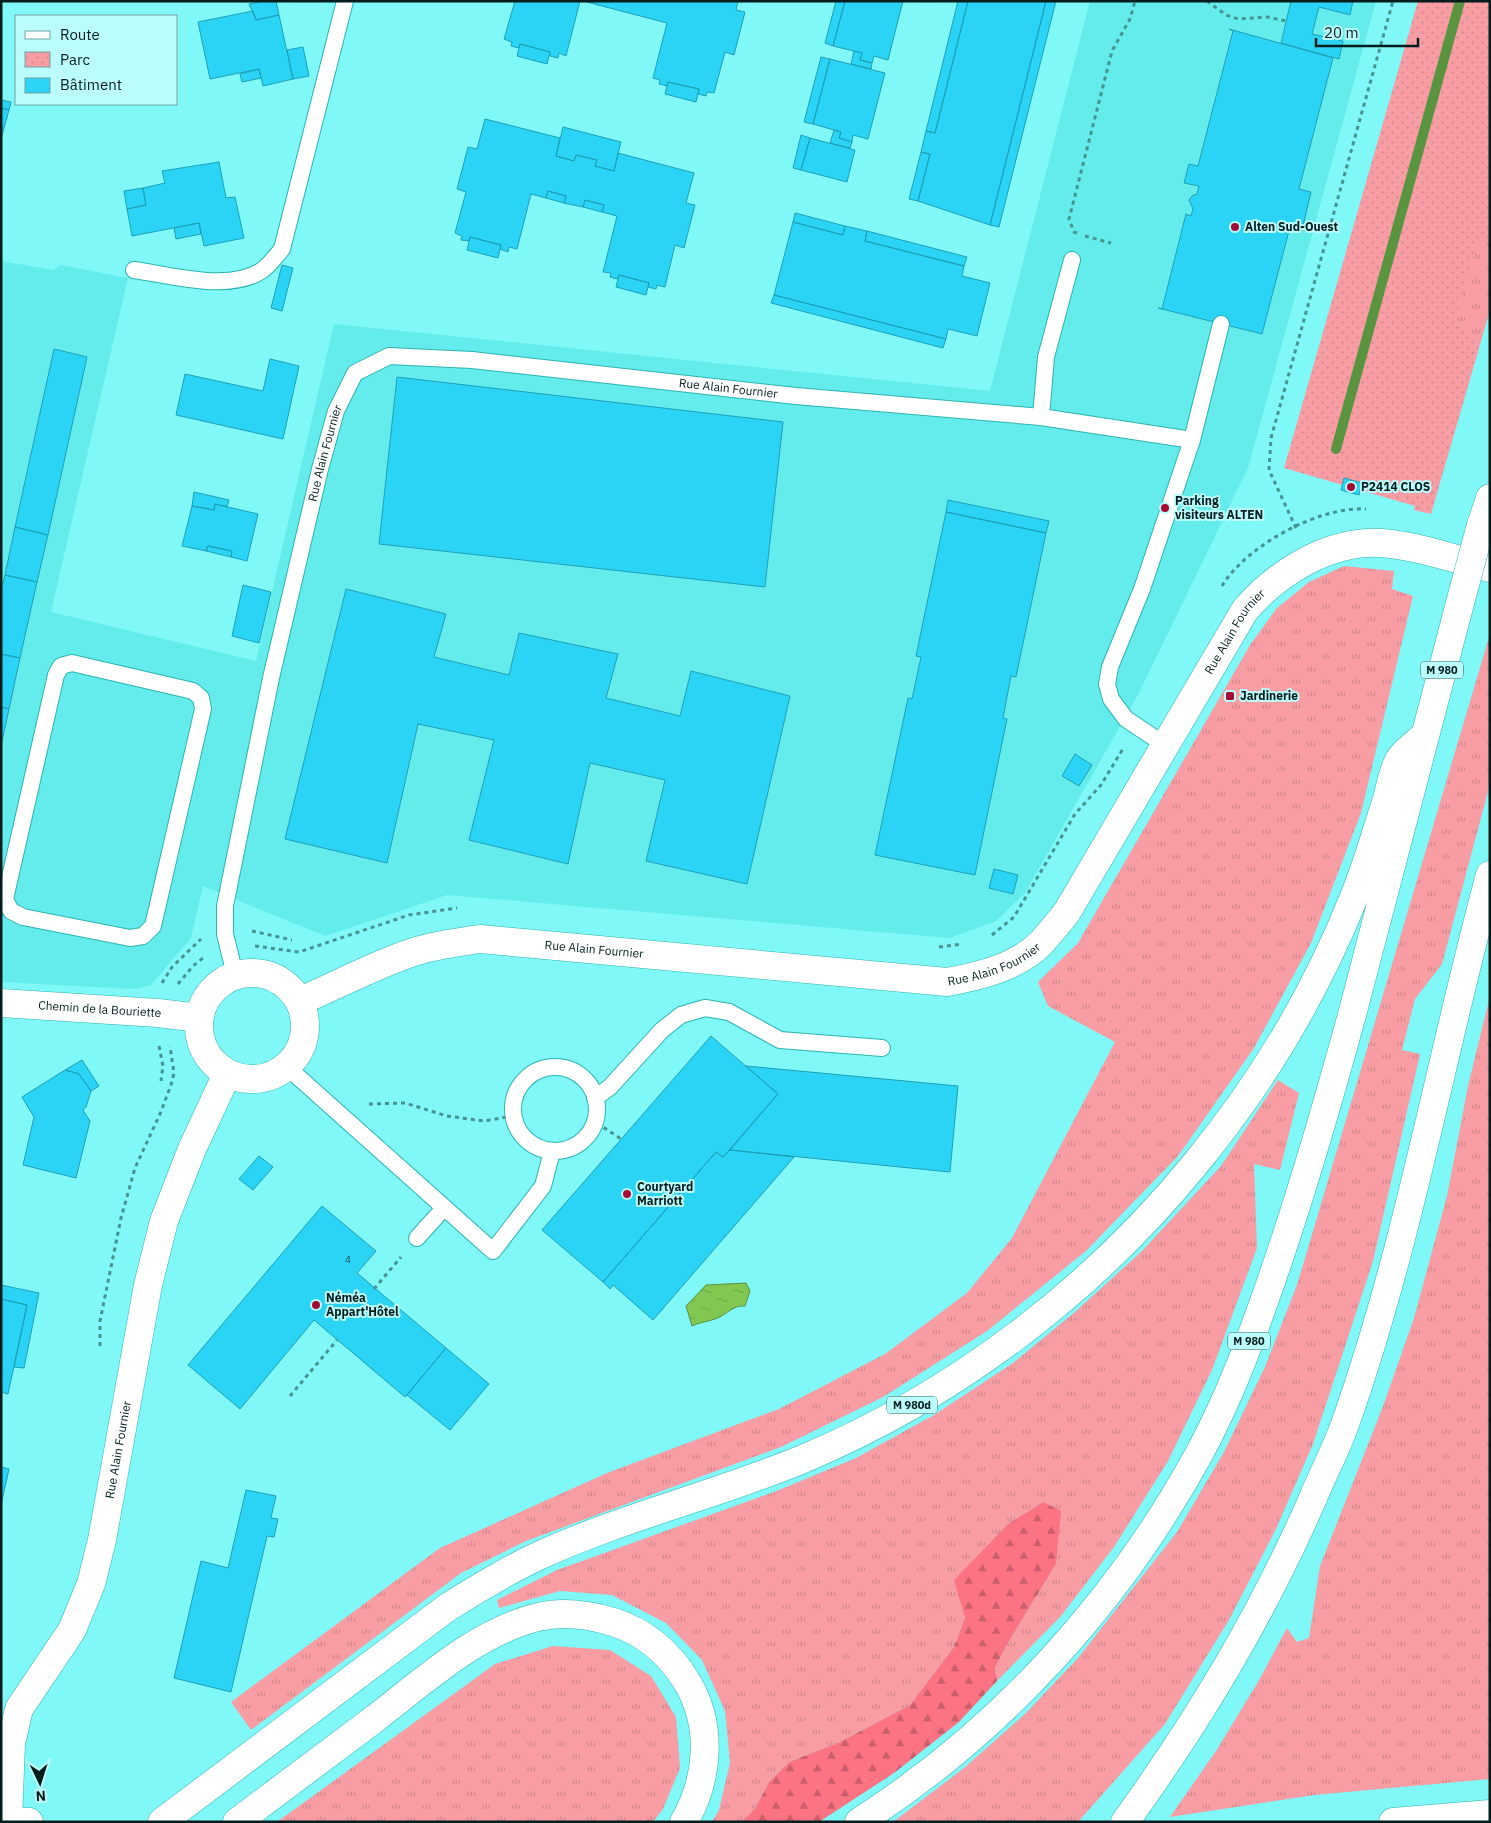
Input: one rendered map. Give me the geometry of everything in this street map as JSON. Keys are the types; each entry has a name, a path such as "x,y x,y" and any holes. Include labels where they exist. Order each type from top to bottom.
{"main road":[{"name":"M 980","path":"859,1822 891,1802 961,1748 1045,1668 1094,1611 1134,1558 1169,1506 1200,1452 1233,1380 1262,1308 1323,1124 1424,736 1490,498"},
{"name":"Rue Alain Fournier","path":"300,1001 366,970 406,954 440,945 480,940 947,982 980,976 1009,964 1041,943 1067,912 1245,610 1260,592 1286,572 1313,558 1348,546 1380,543 1420,549 1490,568"},
{"name":"M 980d","path":"162,1822 448,1607 494,1578 537,1556 594,1533 721,1491 806,1458 888,1419 972,1367 1026,1328 1082,1282 1145,1221 1195,1164 1240,1105 1276,1050 1319,974 1354,897 1399,759 1424,736"},
{"path":"1125,1822 1168,1763 1229,1666 1283,1566 1343,1429 1388,1287 1459,988 1490,875"},
{"path":"254,972 272,976 288,987 300,1001 306,1018 305,1037 298,1054 287,1067 274,1076 258,1080 242,1079 227,1074 216,1066 202,1044 199,1018 206,1000 218,985 235,976 254,972"},
{"name":"Chemin de la Bouriette","path":"1,1003 158,1013 199,1018"},
{"name":"Rue Alain Fournier","path":"13,1821 12,1744 20,1709 72,1630 91,1584 102,1540 148,1285 164,1221 192,1150 227,1074"},
{"path":"237,1822 450,1662 490,1637 517,1625 539,1617 565,1614 603,1619 623,1625 642,1634 659,1647 672,1661 694,1695 705,1734 703,1773 696,1798 684,1822"},
{"path":"1393,1822 1490,1814"}],"lane":[{"path":"134,270 210,281 243,279 261,271 282,249 345,1"},
{"path":"1041,417 1046,357 1072,260"},
{"path":"1165,745 1126,719 1110,699 1107,684 1110,667 1142,589 1192,440 1222,324"},
{"name":"Rue Alain Fournier","path":"235,976 225,934 225,906 271,678 320,469 336,411 355,373 389,356 472,360 796,396 1041,417 1192,440"},
{"path":"72,663 193,691 201,698 203,710 152,926 143,936 130,938 23,917 6,916 5,900 56,675 61,666 72,663"},
{"path":"595,1098 610,1086 662,1030 681,1015 705,1008 729,1012 780,1040 882,1048"},
{"path":"287,1067 493,1251 543,1186 552,1151"},
{"path":"552,1068 567,1069 579,1075 589,1085 595,1098 597,1110 595,1122 588,1135 579,1144 566,1150 552,1151 538,1148 526,1140 518,1130 513,1116 513,1102 518,1089 527,1078 539,1070 552,1068"},
{"path":"417,1238 444,1208"}],"path":[{"path":"1111,244 1074,232 1069,219 1112,51 1130,19 1135,1"},
{"path":"1207,1 1226,15 1238,19 1267,17 1286,21"},
{"path":"1313,558 1295,526 1270,470 1271,438 1393,1"},
{"path":"1222,586 1227,578 1258,548 1295,526"},
{"path":"986,937 994,934 1014,917 1075,814 1101,784 1137,726"},
{"path":"255,946 299,952 409,915 463,908"},
{"path":"249,930 292,940"},
{"path":"161,985 172,967 201,939"},
{"path":"930,947 970,943"},
{"path":"177,986 187,972 205,956"},
{"path":"100,1346 100,1320 120,1218 135,1168 160,1114 174,1073 170,1041"},
{"path":"159,1043 163,1066 161,1081"},
{"path":"362,1104 406,1103 447,1116 484,1121 513,1116"},
{"path":"595,1122 621,1140"},
{"path":"374,1289 405,1252"},
{"path":"290,1396 337,1340"}],"shaded area":[{"path":"1090,1 1376,1 1248,468 1139,693 1025,893 996,921 950,938 447,895 325,936 203,886 191,938 151,985 135,989 1,982 1,261 53,270 61,265 128,278 51,612 256,661 334,324 990,391"}],"green space":[{"path":"1418,1 1490,1 1490,240 1478,238 1455,323 1479,348 1431,514 1414,510 1415,506 1284,468"},
{"path":"1478,237 1490,240 1490,310 1479,348 1454,323"},
{"path":"1344,566 1394,571 1392,589 1413,596 1361,813 1311,943 1254,1048 1178,1156 1086,1251 987,1331 883,1397 781,1447 526,1541 461,1573 251,1730 231,1702 440,1548 607,1473 779,1409 885,1354 967,1293 1012,1238 1115,1042 1048,1006 1038,982 1078,943 1250,645 1277,608 1309,582"},
{"path":"1490,634 1490,784 1442,964 1415,999 1402,1050 1420,1054 1373,1261 1313,1444 1276,1529 1229,1620 1165,1724 1078,1822 893,1822 964,1768 1025,1714 1078,1658 1177,1532 1224,1452 1265,1367 1297,1285"},
{"path":"1490,996 1490,1779 1314,1795 1170,1817 1216,1751 1258,1682 1287,1628 1297,1642 1309,1638 1320,1566 1382,1409 1414,1318 1447,1196 1468,1086"},
{"path":"1278,1080 1299,1093 1280,1170 1254,1164 1257,1248 1212,1370 1168,1461 1114,1547 1061,1616 997,1681 995,1668 1009,1641 1056,1564 1043,1502 1009,1523 955,1580 965,1618 954,1647 910,1705 840,1742 789,1762 769,1782 756,1807 742,1822 712,1822 719,1810 730,1763 725,1711 702,1660 666,1623 612,1595 560,1591 499,1608 497,1600 557,1570 774,1492 856,1458 934,1415 1013,1363 1075,1312 1142,1251 1221,1166"},
{"path":"1043,1502 1061,1511 1056,1564 1009,1641 995,1668 997,1681 959,1722 894,1773 819,1822 742,1822 756,1807 769,1782 789,1762 840,1742 910,1705 954,1647 965,1618 954,1580 1009,1523"},
{"path":"553,1646 610,1650 651,1676 676,1717 680,1768 663,1809 653,1822 277,1822 495,1664"}],"water":[{"path":"746,1283 750,1291 745,1306 737,1307 712,1320 692,1326 686,1306 706,1285"}],"building":[{"path":"276,1 279,15 256,20 249,4"},
{"path":"515,1 580,1 566,56 559,53 558,58 550,56 550,52 520,44 519,48 511,46 512,42 504,39"},
{"path":"583,1 738,1 736,10 745,12 734,55 725,52 714,93 707,92 706,96 698,94 699,89 668,82 667,86 659,84 660,80 653,78 667,23"},
{"path":"836,1 845,1 833,46 825,43"},
{"path":"845,1 903,1 888,60 874,56 872,63 860,60 862,53 833,46"},
{"path":"958,1 968,1 935,133 926,131"},
{"path":"968,1 1046,1 990,225 918,201 930,154 921,152 926,131 935,133"},
{"path":"1046,1 1056,1 999,227 990,225"},
{"path":"1291,1 1353,1 1350,15 1319,7 1312,34 1343,41 1339,59 1281,43"},
{"path":"253,11 256,20 279,15 293,79 263,86 259,69 210,79 198,22"},
{"path":"1229,29 1333,58 1299,189 1311,192 1302,230 1290,227 1262,334 1162,309 1186,214 1191,216 1193,209 1189,200 1197,194 1199,186 1184,183 1189,164 1198,166 1233,31"},
{"path":"520,44 550,52 547,64 517,56"},
{"path":"303,47 309,76 293,79 287,50"},
{"path":"854,51 862,53 860,60 872,63 871,69 851,64"},
{"path":"821,57 830,59 813,124 804,122"},
{"path":"830,59 885,73 868,139 853,135 852,142 839,138 841,132 813,124"},
{"path":"259,69 261,78 242,82 240,74"},
{"path":"668,82 699,89 696,102 665,94"},
{"path":"1,100 11,102 9,110 1,108"},
{"path":"1,108 9,110 1,139"},
{"path":"485,119 560,138 556,156 574,161 576,155 597,160 595,166 614,171 618,153 694,173 686,203 695,205 684,248 675,245 665,287 657,285 656,289 648,287 649,283 619,275 617,279 610,277 611,273 603,272 617,216 602,212 604,205 585,200 583,207 564,203 566,196 548,191 546,198 531,194 517,249 509,247 508,252 500,249 501,245 470,237 469,241 461,240 462,236 455,233 466,192 457,189 468,147 477,149"},
{"path":"563,127 621,142 614,171 595,166 597,160 576,155 574,161 556,156"},
{"path":"834,130 841,132 839,138 852,142 850,148 830,143"},
{"path":"801,135 810,138 801,170 793,168"},
{"path":"810,138 855,150 847,182 801,170"},
{"path":"921,152 930,154 918,201 909,199"},
{"path":"219,162 226,198 235,197 244,238 204,246 199,223 132,236 127,209 146,205 143,188 165,183 162,171"},
{"path":"143,188 146,205 127,209 124,191"},
{"path":"548,191 566,196 564,203 546,198"},
{"path":"585,200 604,205 602,212 583,207"},
{"path":"795,213 845,226 843,235 793,222"},
{"path":"793,222 843,235 845,226 867,231 865,241 964,266 962,276 990,283 977,336 948,329 946,339 774,295"},
{"path":"199,223 201,234 176,239 174,228"},
{"path":"867,231 967,257 964,266 865,241"},
{"path":"470,237 501,245 498,258 467,250"},
{"path":"282,265 293,268 282,311 271,308"},
{"path":"619,275 649,283 646,295 616,287"},
{"path":"774,295 946,339 943,348 771,303"},
{"path":"54,349 87,357 48,535 15,527"},
{"path":"270,359 299,366 283,439 176,415 185,374 263,391"},
{"path":"397,377 783,422 765,587 379,544"},
{"name":"P2414 CLOS","path":"1344,478 1362,483 1359,495 1341,490"},
{"path":"194,492 229,500 227,507 215,504 214,510 192,506"},
{"path":"948,500 1049,521 1046,533 946,512"},
{"path":"215,504 258,514 247,561 231,557 232,551 208,546 206,551 182,546 192,506 214,510"},
{"path":"946,512 1046,533 1016,677 1011,676 1003,718 1007,719 975,875 875,855 908,698 912,699 921,657 916,656"},
{"path":"15,527 48,535 37,582 5,575"},
{"path":"208,546 232,551 231,557 206,551"},
{"path":"5,575 37,582 20,658 1,654 1,590"},
{"path":"243,585 271,592 259,643 232,636"},
{"path":"346,589 446,614 434,657 509,675 519,633 618,654 606,698 680,716 691,671 790,696 747,884 646,861 665,780 590,763 568,864 469,840 494,740 418,724 387,863 285,839"},
{"path":"1,654 20,658 9,709 1,707"},
{"path":"1,707 9,709 1,746"},
{"path":"1075,754 1092,765 1079,786 1062,776"},
{"path":"994,869 1018,875 1013,894 989,888"},
{"name":"Courtyard Marriott","path":"711,1036 778,1094 723,1157 716,1152 603,1282 542,1230"},
{"path":"82,1060 99,1086 91,1091 79,1074 65,1070"},
{"path":"746,1066 958,1086 950,1172 730,1150 778,1094"},
{"path":"65,1070 79,1074 91,1091 86,1107 83,1110 90,1121 76,1178 23,1165 34,1117 22,1097"},
{"path":"730,1150 794,1157 653,1320 613,1285 610,1289 603,1282 716,1152 723,1157"},
{"path":"259,1156 273,1167 253,1190 239,1179"},
{"name":"Néméa Appart'Hôtel","path":"322,1206 376,1251 357,1273 446,1348 405,1397 314,1320 240,1409 188,1365"},
{"path":"1,1285 39,1293 24,1368 14,1367 27,1305 1,1299"},
{"path":"1,1299 27,1305 8,1394 1,1392"},
{"path":"446,1348 489,1384 450,1430 407,1395"},
{"path":"1,1467 9,1469 1,1505"},
{"path":"246,1490 276,1496 271,1518 278,1519 274,1537 267,1536 231,1692 174,1678 201,1561 228,1568"}],"waterway":[{"path":"1336,449 1460,1"}],"place":[{"name":"Alten Sud-Ouest","path":"1235,227"},
{"name":"P2414 CLOS","path":"1351,487"},
{"name":"Parking visiteurs ALTEN","path":"1165,508"},
{"name":"Jardinerie","path":"1230,696"},
{"name":"Courtyard Marriott","path":"627,1194"},
{"name":"Néméa Appart'Hôtel","path":"316,1305"}]}
